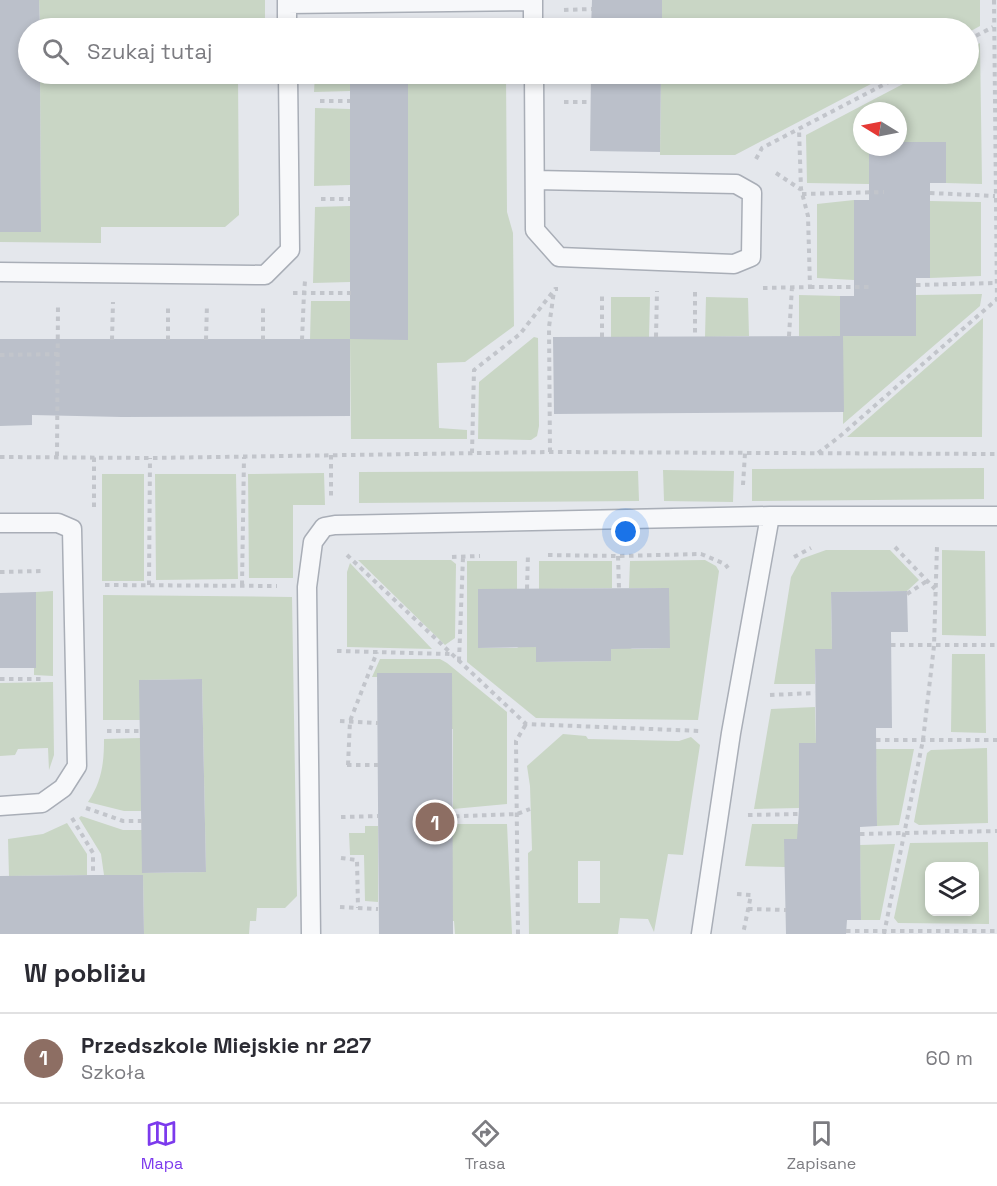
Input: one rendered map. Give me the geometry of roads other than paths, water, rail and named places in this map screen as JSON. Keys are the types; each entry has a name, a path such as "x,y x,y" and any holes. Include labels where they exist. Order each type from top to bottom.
{"lane":[{"path":"287,18 287,2 533,1 533,18"},
{"path":"0,272 266,276 290,250 288,84"},
{"path":"534,84 535,230 560,257 734,264 751,258 752,193 736,184 535,180"},
{"path":"311,934 307,587 313,542 324,527 770,516 997,516"},
{"path":"701,934 731,734 770,516"},
{"path":"0,524 58,522 72,530 77,766 63,788 42,803 0,806"}],"place":[{"name":"Przedszkole Miejskie nr 227","path":"435,822"}]}
